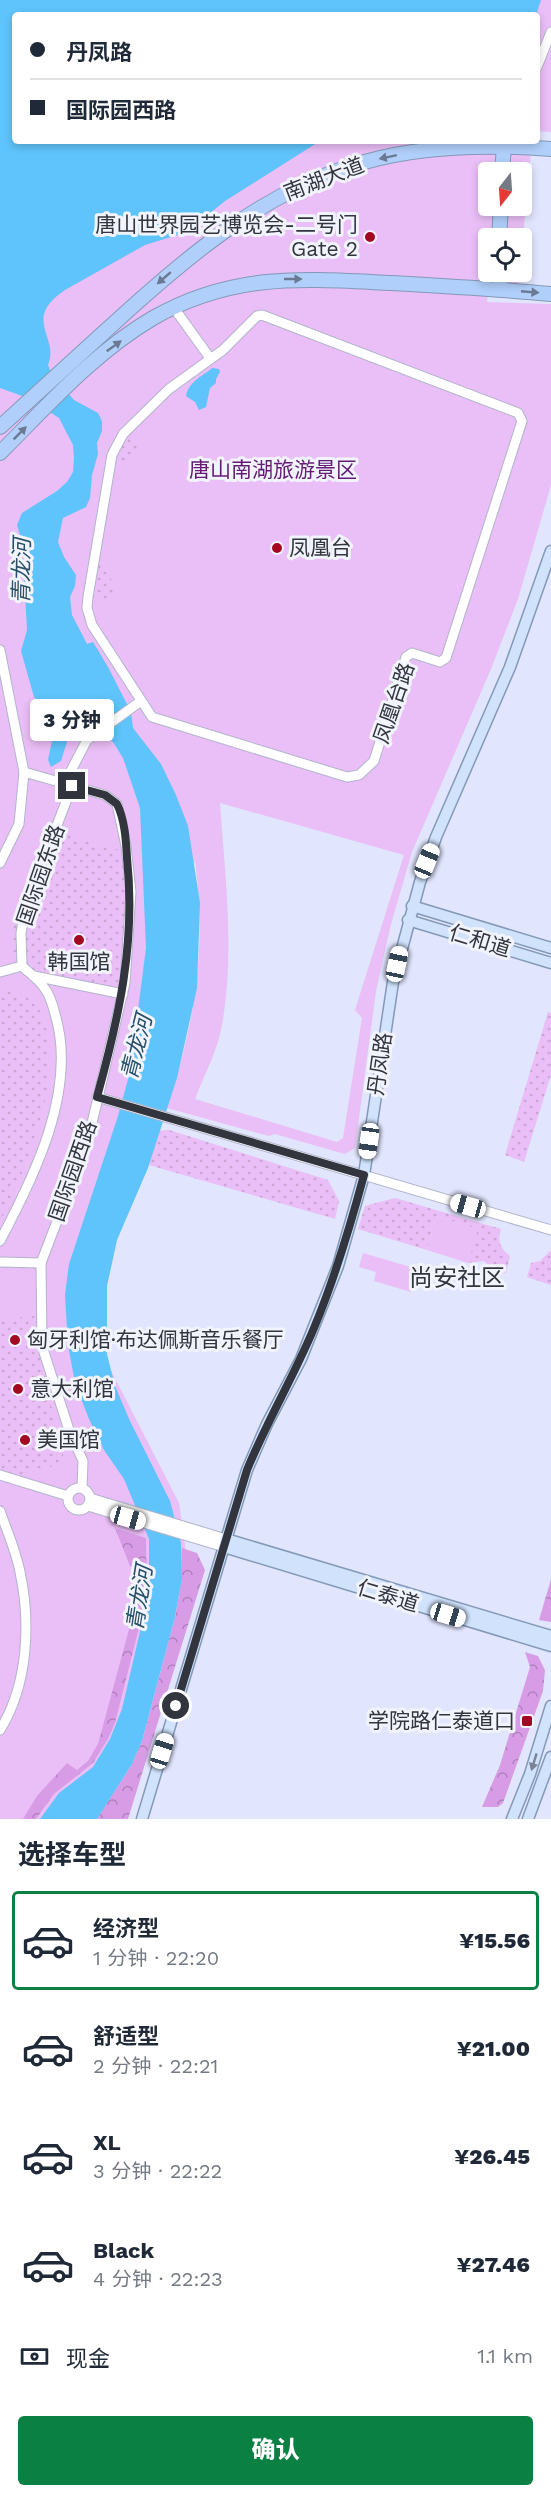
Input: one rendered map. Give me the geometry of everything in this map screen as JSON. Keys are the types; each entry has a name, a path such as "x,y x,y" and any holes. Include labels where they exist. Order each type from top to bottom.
{"highway":[{"name":"南湖大道","path":"0,427 183,261 221,232 283,194 348,167 394,155 506,144 551,150"},
{"path":"505,162 506,144"},
{"path":"0,453 108,350 152,319 196,297 225,288 278,280 497,289 551,294"},
{"path":"497,282 497,289"},
{"path":"497,289 499,282"}],"main road":[{"name":"丹凤路","path":"142,1819 257,1444 301,1359 326,1299 364,1175 385,1026 412,906 436,837 510,667 551,551"},
{"name":"仁和道","path":"412,906 551,948"},
{"name":"仁和道","path":"408,920 551,963"},
{"name":"仁泰道","path":"225,1543 551,1636"},
{"name":"仁泰道","path":"225,1543 551,1646"},
{"path":"512,1819 530,1774 551,1706"},
{"path":"528,1819 551,1758"}],"street":[{"path":"540,60 551,32"},
{"path":"174,308 210,358"},
{"name":"凤凰台路","path":"262,315 518,413 522,421 446,658 440,662 412,653 406,657 374,761 360,776 347,777 152,717 141,700 88,618 87,608 112,455 123,434 169,389 223,350 256,316 262,315"},
{"path":"0,650 24,772 19,824 0,863"},
{"name":"国际园东路","path":"22,966 21,933 25,909 81,749 95,732 141,700"},
{"name":"国际园西路","path":"24,772 105,795 117,804 120,810 131,892 123,994 102,1098 78,1170 48,1239 41,1263 42,1346 69,1430 84,1461 82,1488"},
{"path":"0,972 22,966 45,988 59,1025 60,1078 52,1124 43,1149 25,1195 0,1241"},
{"path":"32,976 123,994"},
{"path":"102,1098 551,1230"},
{"path":"0,1262 41,1263"},
{"path":"0,1475 68,1496"},
{"path":"82,1488 88,1492 89,1502 82,1510 72,1508 68,1503 68,1496 72,1490 82,1488"},
{"path":"89,1502 225,1543"},
{"path":"0,1511 20,1572 25,1631 19,1685 14,1703 0,1730"}],"green space":[{"name":"唐山南湖旅游景区","path":"0,0 551,0 551,132 540,131 540,12 12,12 12,144 532,144 530,162 478,162 478,216 525,216 524,228 478,228 478,282 519,282 518,286 489,284 487,302 551,304 551,485 518,599 491,669 412,852 391,924 376,991 355,1148 345,1154 275,1134 269,1136 167,1108 185,1046 196,985 200,925 195,860 106,1244 101,1351 179,1503 188,1567 109,1819 0,1819","holes":["220,803 404,855 355,1010 362,1018 343,1138 337,1142 195,1099 217,1044 226,997 228,914"]},
{"path":"129,437 138,439 136,455 125,466 118,450"},
{"path":"98,562 114,583 114,599 93,602"},
{"path":"47,829 123,851 129,890 128,936 117,996 46,976 12,960 14,922"},
{"path":"0,988 34,998 46,1027 50,1058 44,1106 37,1131 0,1222"},
{"path":"548,1012 551,1013 551,1075 524,1162 505,1155"},
{"path":"169,1130 328,1180 339,1201 335,1219 149,1165 158,1131"},
{"path":"395,1198 501,1229 500,1244 510,1256 506,1273 493,1269 484,1261 468,1263 478,1229 437,1216 427,1250 358,1229 365,1206"},
{"path":"437,1216 479,1229 468,1263 427,1250"},
{"path":"551,1250 551,1285 527,1277 531,1263 540,1261"},
{"path":"363,1253 417,1269 411,1292 374,1281 376,1272 359,1267"},
{"path":"36,1316 48,1390 65,1463 13,1477 0,1473 0,1319"},
{"path":"115,1528 146,1538 147,1596 115,1723 93,1763 54,1794 36,1819 23,1819 37,1796 67,1763 77,1770 88,1761 98,1744 135,1607 138,1573 130,1566"},
{"path":"182,1548 197,1553 205,1570 128,1819 97,1819 132,1764 142,1741 175,1617 182,1578"},
{"path":"551,1579 551,1622 539,1620"},
{"path":"525,1652 538,1656 545,1670 543,1691 503,1803 498,1807 482,1807 500,1765 530,1667"}],"water":[{"name":"青龙河","path":"0,0 541,0 537,12 12,12 12,144 315,144 225,201 187,232 145,245 65,290 45,310 43,319 50,345 48,365 52,375 74,400 98,413 102,421 90,498 86,507 63,518 58,542 64,557 76,575 75,586 70,597 72,615 87,644 93,642 108,667 131,712 133,728 161,764 176,795 188,826 200,903 197,988 177,1078 148,1168 117,1240 107,1286 107,1354 115,1386 170,1501 181,1543 182,1578 175,1617 142,1741 132,1764 97,1819 40,1819 59,1793 93,1767 110,1739 122,1709 149,1593 149,1539 124,1479 104,1450 75,1383 68,1345 65,1295 69,1264 118,1116 130,1072 146,948 140,808 123,758 113,742 92,726 78,724 70,732 61,761 51,767 48,760 53,736 52,721 34,697 21,651 27,630 24,575 28,563 17,525 22,513 67,482 73,472 73,445 59,418 28,398 0,388"},
{"path":"212,368 219,369 220,372 216,383 210,388 206,407 199,410 195,402 186,396 193,383"}],"place":[{"name":"唐山世界园艺博览会-二号门 Gate 2","path":"370,237"},
{"name":"凤凰台","path":"277,548"},
{"name":"韩国馆","path":"79,940"},
{"name":"匈牙利馆·布达佩斯音乐餐厅","path":"15,1340"},
{"name":"意大利馆","path":"18,1389"},
{"name":"美国馆","path":"25,1440"},
{"name":"学院路仁泰道口","path":"527,1721"}],"district":[{"name":"尚安社区","path":"457,1278"}],"route":[{"path":"72,786 105,795 117,804 126,846 131,892 125,983 97,1097 364,1175 338,1266 326,1299 301,1359 257,1444 247,1470 176,1706"}]}
